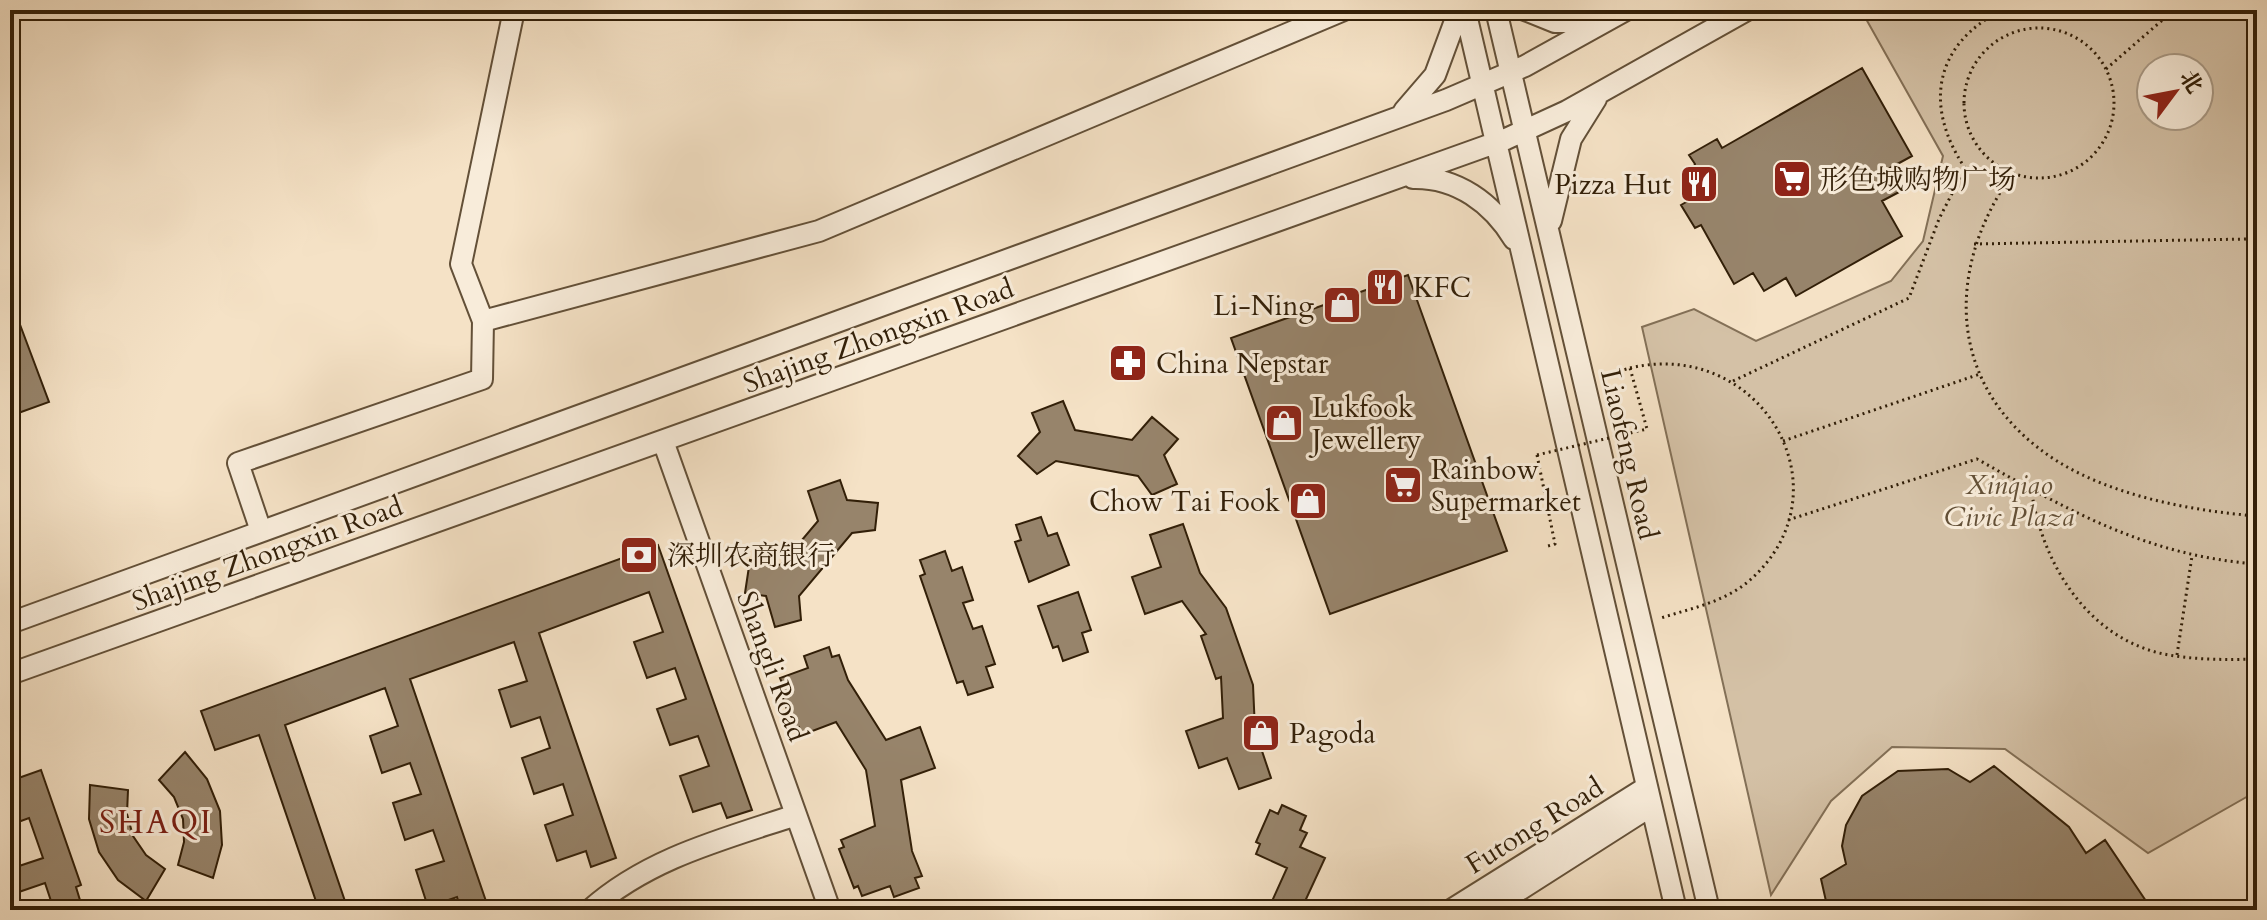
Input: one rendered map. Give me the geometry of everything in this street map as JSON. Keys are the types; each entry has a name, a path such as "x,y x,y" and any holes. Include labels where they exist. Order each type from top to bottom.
{"street":[{"path":"261,531 238,463 482,379 483,321 461,264 514,10"},
{"path":"483,321 819,231 1344,10"},
{"name":"Liaofeng Road","path":"1496,10 1709,910"},
{"path":"1525,10 1570,25 1617,15"},
{"name":"Shajing Zhongxin Road","path":"10,674 1525,132 1747,10"},
{"path":"1467,11 1676,910"},
{"path":"1396,118 1418,98 1435,75 1448,34 1467,11"},
{"name":"Shajing Zhongxin Road","path":"10,623 1396,118 1511,72 1617,15"},
{"path":"1552,245 1555,197 1571,139 1587,110 1607,89"},
{"path":"1397,179 1432,178 1480,199 1503,222 1523,257"},
{"name":"Shangli Road","path":"663,441 830,910"},
{"name":"Futong Road","path":"1451,910 1649,796"},
{"name":"Futong Road","path":"1488,910 1649,796"},
{"path":"590,910 622,885 669,859 796,815"}],"path":[{"path":"1733,381 1909,298 1934,232 1965,168 1950,145 1941,118 1940,91 1946,63 1961,39 1981,21 2002,10"},
{"path":"2071,10 2087,16"},
{"path":"2106,69 2174,10"},
{"path":"2032,28 2054,29 2075,37 2093,51 2106,69 2113,91 2113,113 2107,134 2095,153 2078,167 2057,176 2035,178 2013,173 1993,163 1978,146 1968,126 1965,93 1976,61 1991,45 2010,33 2032,28"},
{"path":"2013,173 1990,208 1974,244 1965,281 1971,345 1981,373 2011,421 2060,462 2136,492 2212,510 2257,516"},
{"path":"2257,199 2247,239 2257,279"},
{"path":"1974,244 2247,239"},
{"path":"1613,373 1630,368 1683,363 1733,381 1760,404 1783,441 1792,485 1788,520 1763,567 1736,590 1641,625"},
{"path":"1548,546 1555,544 1537,455 1647,429 1630,368"},
{"path":"1783,441 1981,373"},
{"path":"1788,520 1977,459 2108,529 2192,555 2257,564"},
{"path":"2031,488 2042,542 2069,590 2088,611 2121,635 2158,653 2257,659"},
{"path":"2177,655 2192,555"}],"green space":[{"name":"Xinqiao Civic Plaza","path":"1861,10 2257,10 2257,791 2148,853 2005,749 1892,747 1831,801 1771,895 1642,327 1694,309 1756,341 1891,281 1923,241 1943,156"}],"building":[{"name":"形色城购物广场","path":"1862,68 1912,156 1890,168 1903,190 1882,201 1902,236 1796,296 1786,278 1764,291 1753,273 1734,284 1701,225 1695,228 1681,205 1688,201 1681,190 1695,164 1689,155 1717,139 1722,148"},
{"path":"1408,275 1507,551 1330,614 1231,338"},
{"path":"10,298 49,402 10,416"},
{"path":"1063,401 1075,430 1132,440 1152,417 1178,439 1164,455 1177,484 1152,495 1138,476 1056,461 1037,474 1018,456 1040,432 1032,413"},
{"path":"840,480 847,500 878,503 875,530 852,533 799,596 801,620 775,627 766,596 745,593 750,560 781,565 818,521 808,491"},
{"path":"1041,517 1048,536 1057,533 1069,565 1029,582 1015,542 1021,540 1016,525"},
{"path":"1183,524 1200,573 1226,608 1253,685 1255,730 1271,778 1239,789 1227,758 1199,768 1186,731 1223,718 1221,677 1216,679 1201,636 1206,634 1182,601 1145,614 1132,577 1161,567 1150,535"},
{"path":"658,545 752,810 727,818 721,803 693,812 680,776 709,766 698,736 670,745 657,709 686,699 675,668 647,678 634,642 663,632 649,592 539,633 616,858 591,867 586,851 557,861 545,825 573,815 563,784 534,794 522,758 550,748 540,717 511,727 499,690 527,681 514,642 410,679 489,910 461,910 457,897 428,907 416,870 444,861 433,830 405,840 393,803 421,794 410,763 382,773 370,736 398,726 385,688 285,725 348,910 319,910 259,735 215,750 201,711"},
{"path":"945,551 952,571 962,567 973,600 963,603 973,629 982,626 995,664 986,667 993,687 968,695 963,681 957,683 920,576 925,574 920,560"},
{"path":"1078,592 1091,630 1082,633 1088,652 1063,661 1058,646 1053,648 1038,606"},
{"path":"829,647 832,657 839,655 848,680 886,740 920,727 935,768 901,780 912,851 922,876 915,878 919,888 894,897 890,886 862,896 858,886 854,888 839,849 844,847 841,840 875,826 866,770 836,722 802,735 799,727 794,729 780,690 784,688 780,678 808,668 804,656"},
{"path":"185,752 207,779 220,811 222,845 213,878 178,865 184,842 183,819 174,797 159,780"},
{"path":"1994,766 2069,827 2086,853 2105,840 2152,910 1828,910 1821,879 1846,864 1842,846 1846,825 1862,796 1898,771 1948,769 1970,782"},
{"path":"41,770 81,885 76,887 83,910 54,910 45,883 10,895 10,869 43,858 29,818 10,825 10,781"},
{"path":"90,785 128,790 127,814 133,836 146,855 165,869 146,901 118,880 99,852 89,819"},
{"path":"1282,805 1306,816 1300,830 1307,833 1300,847 1325,858 1301,910 1268,910 1287,868 1256,854 1260,844 1256,842 1270,810 1278,814"}],"place":[{"name":"形色城购物广场","path":"1792,179"},
{"name":"Pizza Hut","path":"1699,184"},
{"name":"KFC","path":"1385,287"},
{"name":"Li-Ning","path":"1342,305"},
{"name":"China Nepstar","path":"1128,363"},
{"name":"Lukfook Jewellery","path":"1284,423"},
{"name":"Rainbow Supermarket","path":"1403,485"},
{"name":"Chow Tai Fook","path":"1308,501"},
{"name":"深圳农商银行","path":"639,555"},
{"name":"Pagoda","path":"1261,733"}],"district":[{"name":"SHAQI","path":"156,822"}]}
